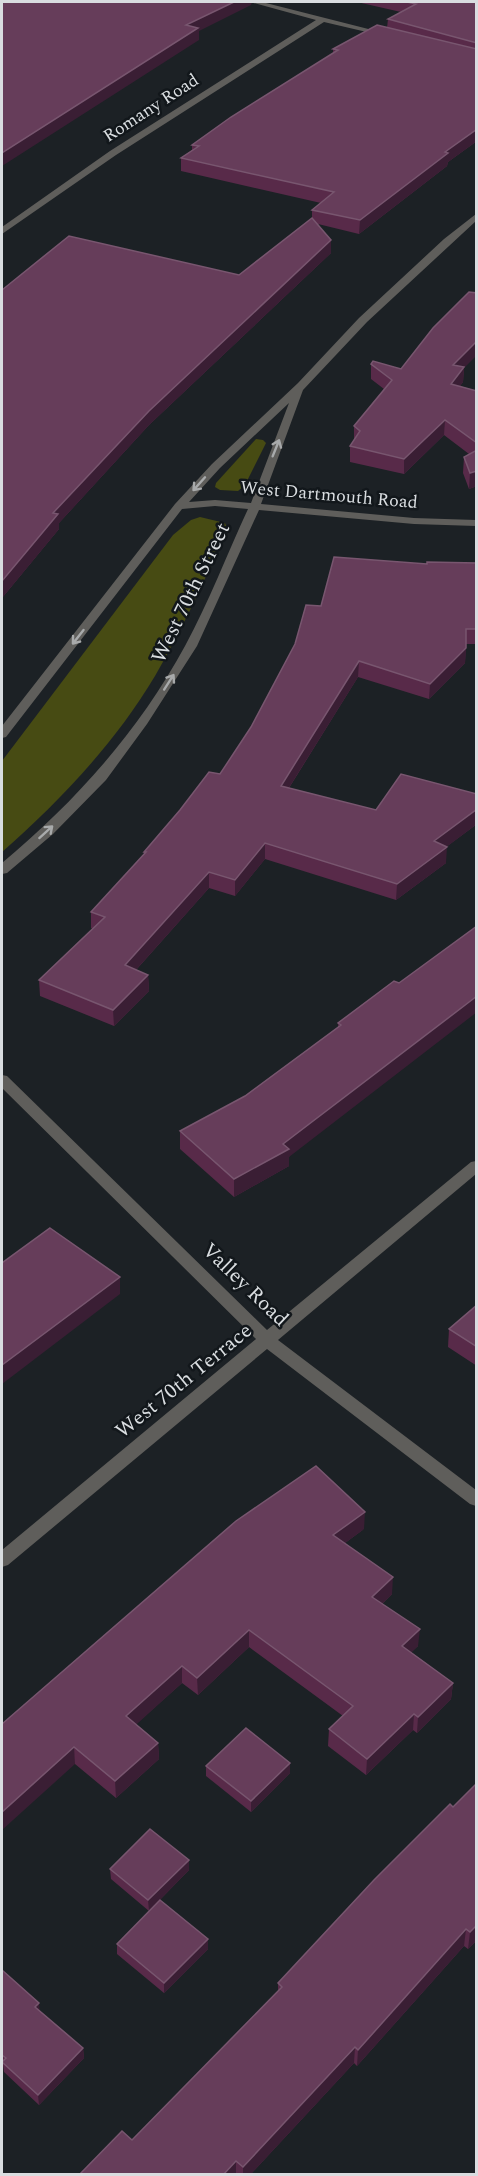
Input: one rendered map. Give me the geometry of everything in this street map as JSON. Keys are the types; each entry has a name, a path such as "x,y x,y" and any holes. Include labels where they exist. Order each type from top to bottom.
{"street":[{"path":"254,2 399,38"},
{"name":"Romany Road","path":"2,231 113,153 322,19"},
{"name":"West 70th Street","path":"2,734 179,506 216,466 302,385 363,320 447,241 477,217"},
{"name":"West 70th Street","path":"2,870 48,831 101,777 143,721 191,646 255,506 302,385"},
{"name":"West Dartmouth Road","path":"179,506 215,503 414,521 477,523"},
{"name":"Valley Road","path":"2,1080 268,1341 477,1499"},
{"name":"West 70th Terrace","path":"2,1560 477,1166"}],"green space":[{"path":"256,439 266,443 245,485 238,491 220,490 215,487 216,483"},
{"path":"200,517 225,523 227,528 193,604 155,676 122,725 85,770 2,852 2,761 173,535 191,520"}],"building":[{"path":"2,2 234,2 186,25 198,28 2,153"},
{"path":"407,2 477,2 477,43 388,19 416,4"},
{"path":"377,25 477,49 477,129 360,220 312,210 334,192 181,158 199,146 192,145 231,117 338,50 333,49"},
{"path":"312,218 331,240 149,411 53,513 58,514 2,581 2,290 69,236 239,275"},
{"path":"469,292 477,293 477,341 453,365 464,367 451,384 477,391 477,443 445,420 404,459 350,446 360,431 354,426 392,380 371,364 373,361 401,369 433,328"},
{"path":"477,450 477,471 470,473 464,457"},
{"path":"334,557 427,564 427,562 477,563 477,629 466,629 466,648 430,684 359,661 281,786 376,810 401,774 477,794 477,809 434,841 447,847 397,884 265,843 235,880 209,872 125,965 148,975 113,1010 39,980 105,917 91,912 146,852 144,852 209,772 220,774 251,727 295,644 306,605 321,606"},
{"path":"477,926 477,996 283,1144 289,1149 234,1179 180,1131 245,1096 341,1025 338,1023 394,981 399,983"},
{"path":"50,1228 120,1277 2,1365 2,1263"},
{"path":"477,1305 477,1347 449,1329"},
{"path":"316,1466 365,1512 333,1535 393,1577 372,1597 420,1629 402,1646 453,1683 418,1717 414,1714 367,1759 329,1729 353,1706 249,1630 197,1678 182,1666 126,1716 158,1743 115,1781 74,1747 2,1812 2,1724 236,1521"},
{"path":"246,1728 290,1763 251,1801 206,1766"},
{"path":"477,1783 477,1925 470,1932 466,1929 358,2050 355,2047 243,2167 236,2161 223,2175 79,2175 122,2131 132,2140 282,1987 278,1983 374,1880 450,1804 453,1807"},
{"path":"150,1829 189,1860 148,1900 110,1869"},
{"path":"160,1900 208,1939 164,1983 117,1944"},
{"path":"2,1970 39,2003 35,2007 83,2048 38,2095 2,2062 6,2058 2,2055"}]}
